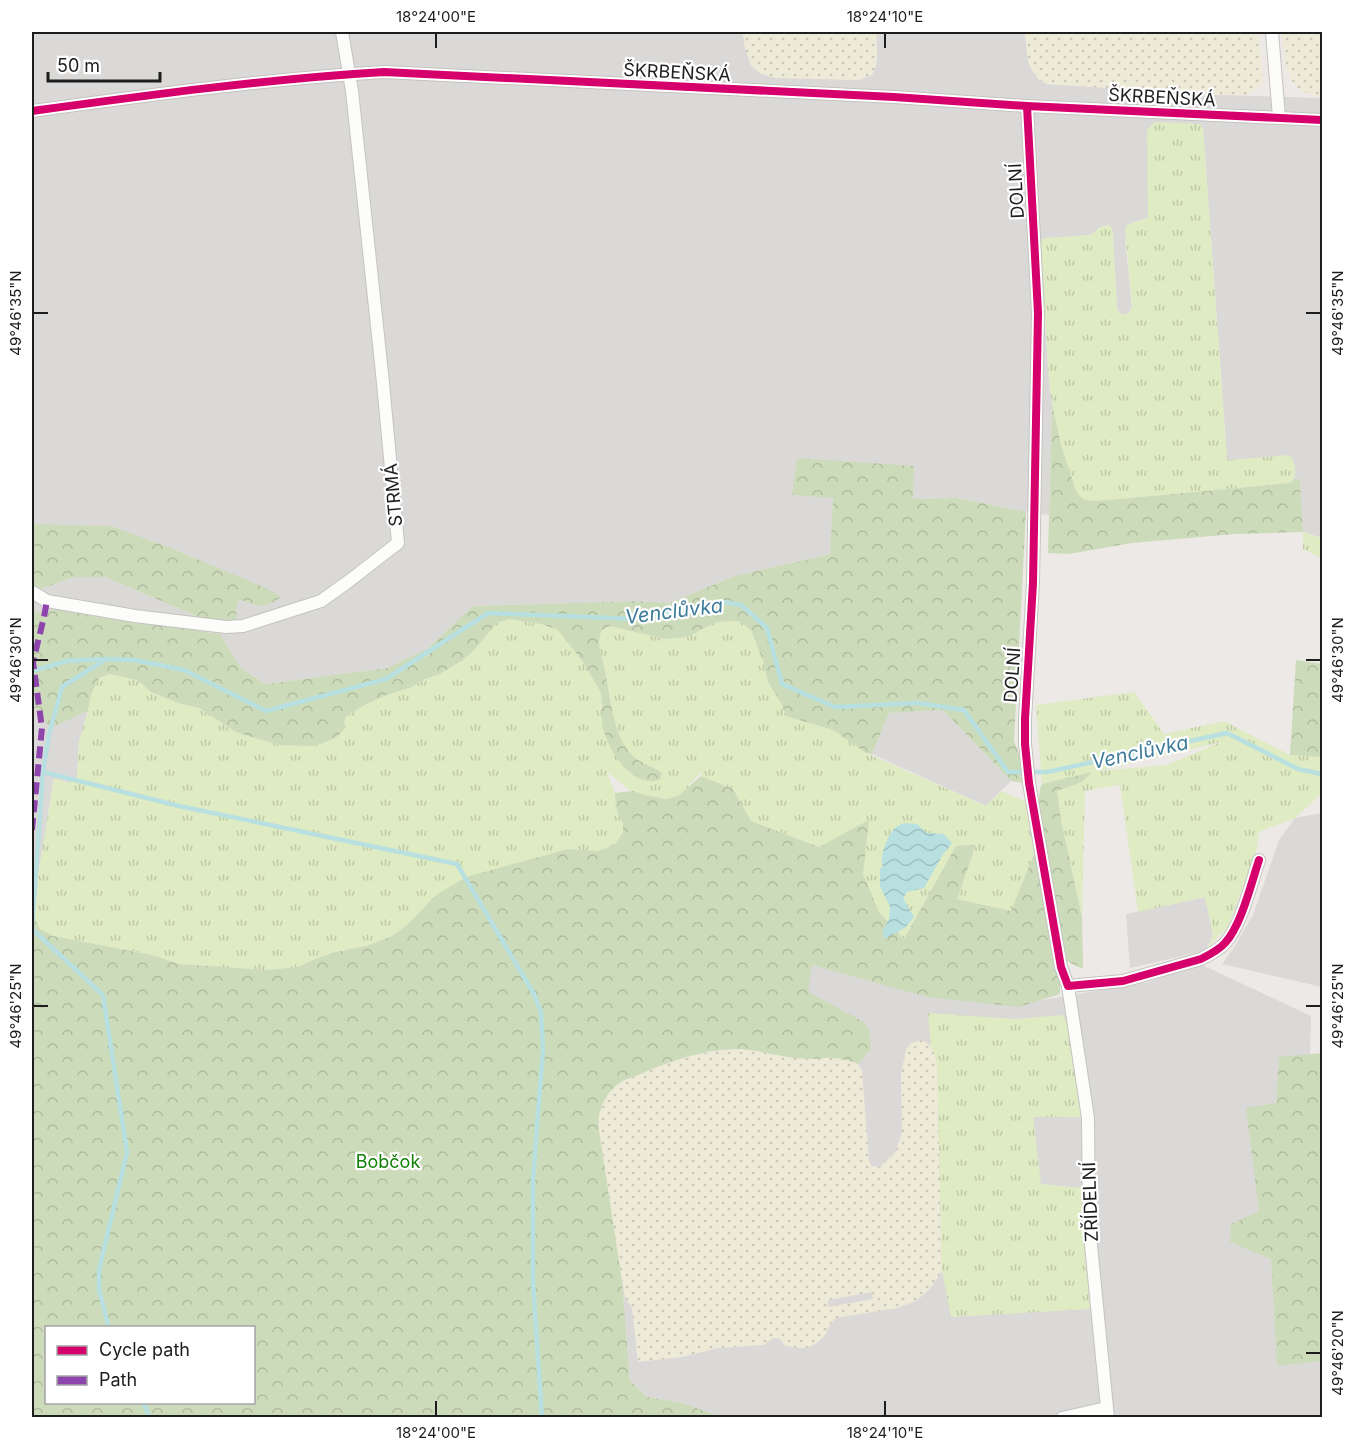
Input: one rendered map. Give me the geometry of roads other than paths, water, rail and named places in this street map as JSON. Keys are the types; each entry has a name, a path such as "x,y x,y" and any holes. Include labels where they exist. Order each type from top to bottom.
{"street":[{"path":"342,32 349,74"},
{"path":"1272,32 1279,117"},
{"name":"ŠKRBEŇSKÁ","path":"32,111 180,91 384,72 894,96 1027,106 1323,120"},
{"name":"STRMÁ","path":"32,592 47,601 135,616 226,627 243,626 321,601 398,543 381,361 349,74"},
{"name":"DOLNÍ","path":"1027,106 1038,313 1033,583 1025,744 1029,783 1061,967 1068,986"},
{"path":"1068,986 1123,981 1209,955 1224,945 1235,930 1259,860"},
{"name":"ZŘÍDELNÍ","path":"1068,986 1088,1118 1089,1225 1107,1413"},
{"path":"1062,1418 1107,1413"}],"water":[{"path":"904,823 917,824 927,833 944,834 952,843 924,888 907,892 903,898 914,917 905,928 884,939 883,931 889,919 890,907 880,886 880,868 883,867 883,852 889,836 896,827"}],"waterway":[{"name":"Venclůvka","path":"32,671 67,661 134,660 184,670 266,711 386,679 488,613 634,619 724,602 741,605 767,628 782,684 835,707 918,703 964,710 1008,772 1047,772 1227,733 1298,769 1322,774"},
{"path":"106,659 62,687 49,734 43,772 32,929 103,995 127,1152 99,1270 99,1289 108,1326"},
{"path":"43,772 179,806 457,864 534,994 541,1012 543,1049 533,1179 533,1283 542,1418"},
{"path":"144,1404 150,1418"}],"park label":[{"name":"Bobčok","path":"388,1161"}]}
